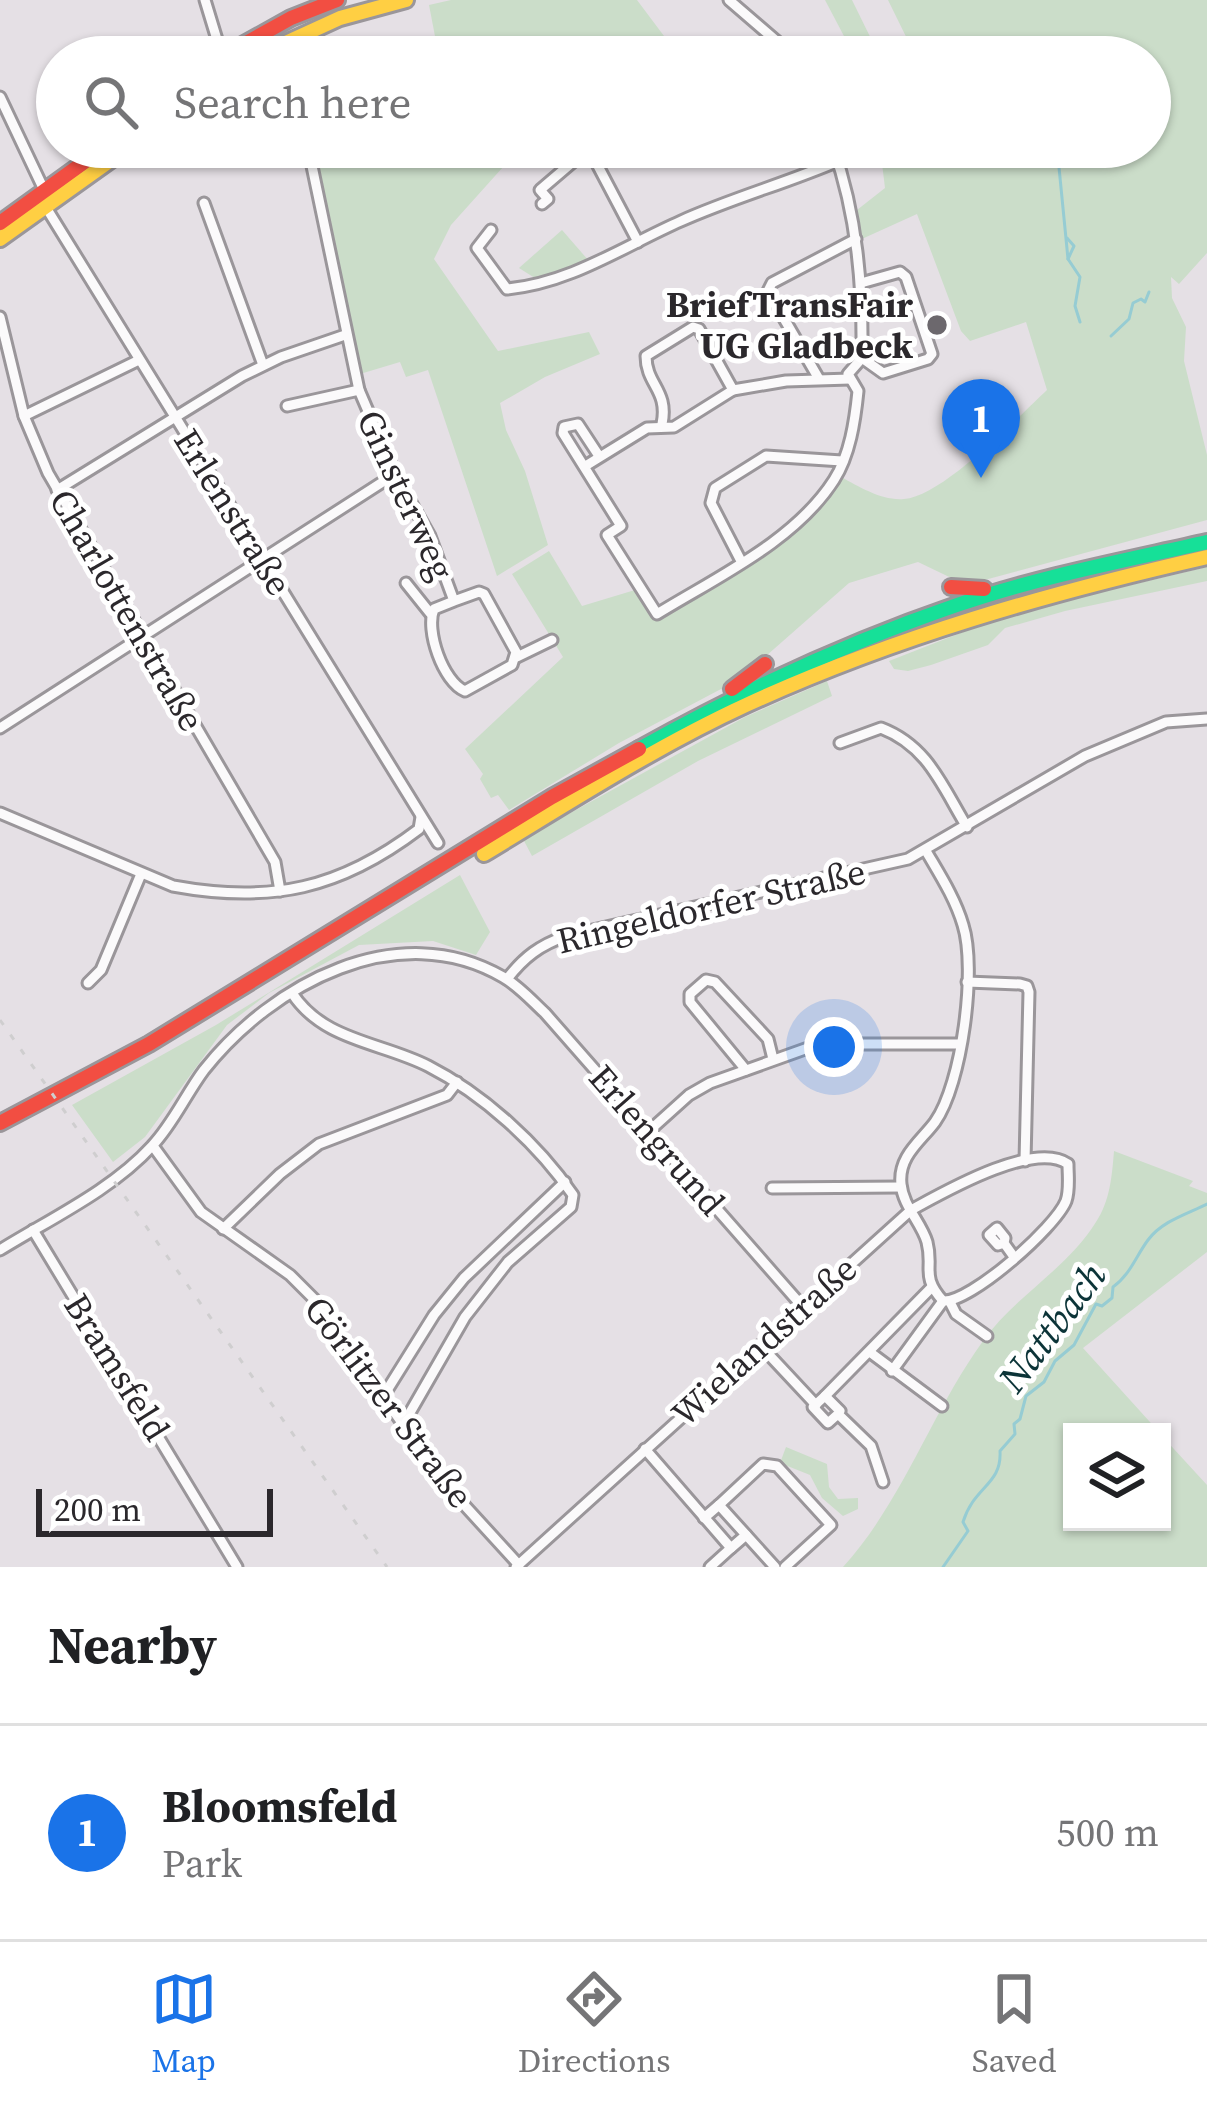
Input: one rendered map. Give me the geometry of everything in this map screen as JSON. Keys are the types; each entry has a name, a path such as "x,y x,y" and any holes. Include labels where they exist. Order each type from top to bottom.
{"main road":[{"path":"258,36 337,0"},
{"path":"301,36 340,18 406,0"},
{"path":"0,239 82,168"},
{"path":"0,223 46,201 97,168"},
{"path":"715,706 863,639 1033,582 1207,542"},
{"path":"0,1124 149,1044 620,766 743,707 926,631 1052,592 1207,557"},
{"path":"950,587 967,590 1033,582"},
{"path":"0,1134 90,1088 620,766 715,706 765,664"}],"street":[{"path":"205,0 216,36"},
{"path":"729,0 770,36"},
{"name":"Erlenstraße","path":"0,97 46,201 438,843"},
{"name":"Ginsterweg","path":"312,168 359,390 394,474 430,536 454,601"},
{"path":"542,204 548,199 540,190 565,168"},
{"path":"599,168 638,242"},
{"path":"491,230 477,248 508,289 538,285 702,212 822,168"},
{"path":"599,456 578,424 564,428 621,526 607,535 657,614 814,508 837,477 853,429 858,391 848,374 862,358 856,238 840,168"},
{"path":"204,203 263,365"},
{"path":"819,379 768,295 769,287 856,238"},
{"path":"861,283 900,272 932,354 883,374 862,358"},
{"name":"Charlottenstraße","path":"0,317 24,416 57,490 274,862 280,891"},
{"path":"662,424 666,405 645,366 646,356 693,327 699,328 734,390"},
{"path":"57,490 263,365 345,335"},
{"path":"24,416 140,360"},
{"path":"587,465 647,428 674,427 734,390 850,379"},
{"name":"Ginsterweg","path":"287,406 359,390"},
{"path":"741,561 711,503 715,488 766,455 842,461"},
{"path":"0,728 394,474"},
{"name":"Ginsterweg","path":"406,583 430,613 440,655 458,689 468,691 512,665 517,656 553,640"},
{"name":"Ginsterweg","path":"430,613 478,592 484,594 517,656"},
{"name":"Ringeldorfer Straße","path":"507,979 520,961 544,944 566,937 890,865 926,851 1085,756 1166,722 1207,719"},
{"path":"840,743 881,728 905,737 919,750 967,827"},
{"path":"0,813 141,874 202,892 280,891 354,872 418,829 421,814"},
{"path":"926,851 954,900 964,929 967,982 954,1084 936,1121 905,1159 901,1187 928,1245 931,1288 987,1336"},
{"path":"88,983 100,970 141,874"},
{"path":"0,1250 120,1173 153,1146 226,1046 292,993 353,962 410,952 443,954 507,979"},
{"name":"Erlengrund","path":"507,979 545,1012 802,1306"},
{"path":"746,1070 690,1002 690,994 706,980 715,982 768,1039 773,1060"},
{"path":"967,982 1020,983 1029,992 1025,1161"},
{"path":"292,993 302,1008 331,1029 457,1082 494,1111 573,1195 571,1207 508,1262 465,1317 404,1423"},
{"path":"649,1131 689,1095 773,1060 840,1041 959,1044"},
{"path":"223,1229 319,1144 447,1095 457,1082"},
{"name":"Görlitzer Straße","path":"153,1146 201,1212 290,1275 314,1300 446,1484 517,1566"},
{"name":"Wielandstraße","path":"517,1566 911,1210 954,1186 1025,1161 1058,1158 1068,1164 1067,1199 1049,1225 1014,1257"},
{"path":"384,1394 464,1278 565,1182"},
{"path":"772,1188 901,1187"},
{"name":"Bramsfeld","path":"33,1230 237,1567"},
{"path":"892,1371 946,1301 963,1298 1014,1257 1004,1244"},
{"path":"825,1396 841,1411 828,1423 813,1407 931,1288"},
{"path":"760,1345 816,1405"},
{"path":"871,1353 943,1406"},
{"path":"838,1414 871,1446 883,1481"},
{"path":"645,1450 731,1548"},
{"path":"704,1518 763,1464 777,1466 831,1525 785,1567"},
{"path":"718,1505 775,1567"},
{"path":"710,1567 746,1535"}],"green space":[{"path":"451,0 637,0 664,36 435,36 429,5"},
{"path":"825,0 852,0 870,36 844,36"},
{"path":"888,0 1207,0 1207,253 1179,284 1171,277 1172,298 1186,327 1184,361 1207,455 1207,520 966,585 918,562 849,583 725,692 721,689 619,743 509,810 498,795 491,798 480,779 483,774 465,749 563,657 512,574 549,551 582,606 635,590 655,621 797,527 818,509 841,477 888,498 920,495 979,454 1047,390 1026,322 970,341 961,331 917,214 861,238 857,210 885,188 883,168 1171,168 1171,36 906,36"},
{"path":"316,168 502,168 451,225 434,259 498,351 589,332 600,354 500,403 548,545 497,576 428,370 406,377 400,362 360,374"},
{"path":"562,230 589,261 538,280 519,268"},
{"path":"1207,567 1207,581 1005,628 988,645 931,665 908,671 894,669 889,661 1009,614"},
{"path":"827,681 832,696 698,761 532,856 523,839 745,717"},
{"path":"460,875 490,932 476,955 433,941 359,945 269,993 227,1025 145,1137 113,1162 72,1105 216,1025"},
{"path":"1114,1151 1193,1181 1189,1186 1207,1193 1207,1252 1083,1348 1151,1423 1063,1423 1063,1531 1171,1531 1171,1446 1207,1485 1207,1567 843,1567 883,1514 983,1341 1084,1239 1101,1214"},
{"path":"786,1447 827,1464 829,1487 838,1499 858,1498 858,1509 843,1516 822,1498 810,1475 780,1463"}],"waterway":[{"path":"1059,168 1068,259 1080,277 1075,306 1080,322"},
{"path":"1067,238 1074,246 1068,259"},
{"path":"1111,336 1129,319 1133,303 1145,302 1149,292"},
{"name":"Nattbach","path":"943,1567 968,1531 963,1522 968,1510 997,1471 1000,1451 1015,1434 1014,1424 1026,1396 1074,1345 1096,1304 1102,1306 1112,1298 1113,1287 1154,1233 1207,1204"}],"railway":[{"path":"0,1020 387,1567"}],"traffic: fast":[{"path":"639,749 795,670 957,605 1081,570 1207,542"}],"traffic: slow":[{"path":"301,36 340,18 406,0"},
{"path":"0,239 100,168"},
{"path":"484,854 679,739 802,681 973,619 1207,557"}],"traffic: jam":[{"path":"259,36 337,0"},
{"path":"0,223 76,168"},
{"path":"951,587 984,589"},
{"path":"732,689 765,664"},
{"path":"0,1123 149,1044 552,797 639,749"}],"place":[{"name":"BriefTransFair UG Gladbeck","path":"937,325"},
{"name":"Bloomsfeld","path":"981,478"}]}
